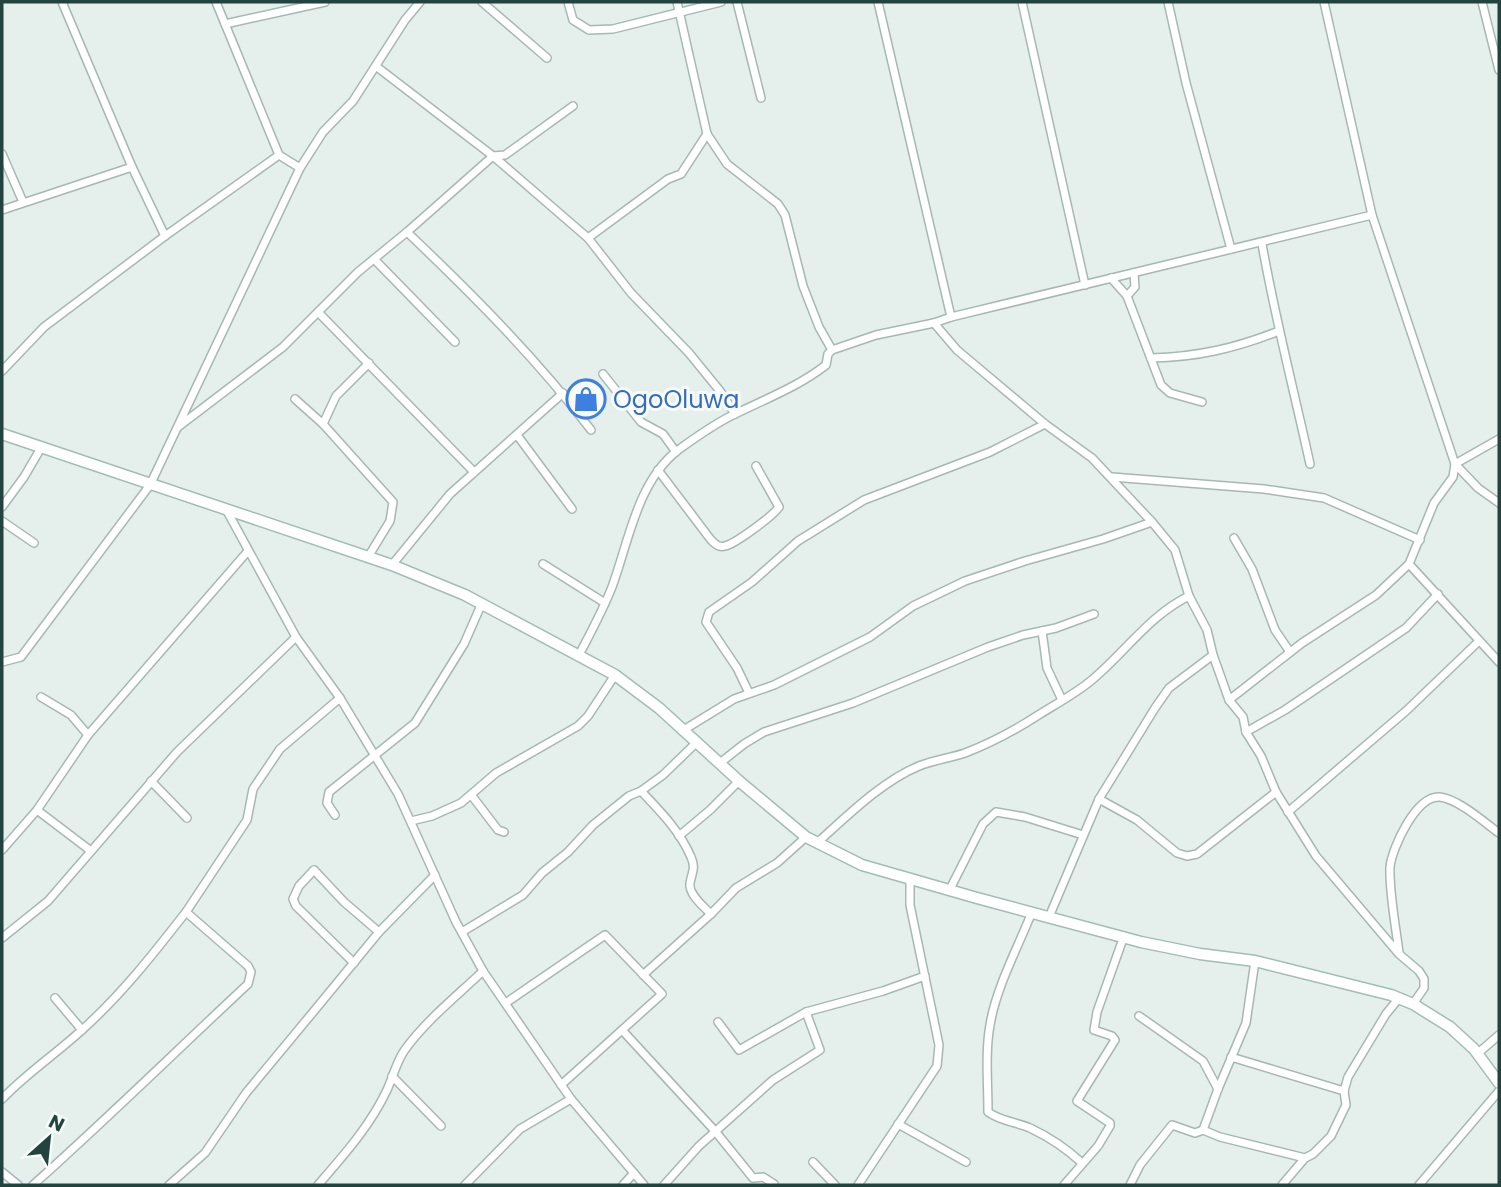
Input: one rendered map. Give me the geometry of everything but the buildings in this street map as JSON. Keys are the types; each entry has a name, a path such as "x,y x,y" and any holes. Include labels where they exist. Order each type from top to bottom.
{"street":[{"path":"61,2 132,167 165,236"},
{"path":"216,2 279,155 300,168"},
{"path":"225,24 326,2"},
{"path":"2,662 21,657 150,485 300,168 323,132 353,101 405,20 420,2"},
{"path":"482,2 547,58"},
{"path":"568,2 573,20 589,30 613,29 721,2"},
{"path":"677,2 707,134 727,164 778,204 785,215 803,286 819,327 832,350"},
{"path":"737,2 761,98"},
{"path":"878,2 951,317"},
{"path":"1022,2 1085,285"},
{"path":"1168,2 1186,83 1231,249"},
{"path":"1324,2 1372,215 1455,464 1478,488 1499,503"},
{"path":"1482,2 1499,70"},
{"path":"377,66 494,156 588,238 631,293 689,353 720,391 734,414"},
{"path":"177,427 283,347 374,259 494,156 505,155 573,106"},
{"path":"588,238 668,179 681,174 707,134"},
{"path":"2,154 23,202"},
{"path":"2,371 44,327 279,155"},
{"path":"2,210 132,167"},
{"path":"579,654 605,603 643,496 658,470 676,452 734,414 812,376 826,365 828,354 832,350 876,335 1231,249 1262,244 1372,215"},
{"path":"407,232 483,305 563,393 591,430"},
{"path":"1262,244 1310,464"},
{"path":"374,259 454,342"},
{"path":"1127,296 1135,287 1133,273"},
{"path":"1111,278 1127,296 1161,385 1170,393 1202,402"},
{"path":"318,312 474,472"},
{"path":"934,323 957,350 1045,424 1092,458 1175,550 1189,596 1207,630 1229,700 1243,717 1246,732 1261,756 1276,792 1316,856 1399,954 1419,971 1424,979 1424,988 1413,1004"},
{"path":"1151,358 1203,354 1246,344 1279,331"},
{"path":"323,424 336,396 369,363"},
{"path":"603,374 641,422 663,434 676,452"},
{"path":"392,565 428,519 474,472 563,393"},
{"path":"295,399 323,424 393,502 390,522 368,556"},
{"path":"749,693 737,668 706,622 709,612 752,582 798,541 864,500 990,452 1045,424"},
{"path":"2,434 368,556 482,603 615,675 659,708 682,731 806,837 862,865 1124,936 1200,954 1255,961 1399,998 1450,1027 1477,1054 1499,1083"},
{"path":"517,435 572,509"},
{"path":"1229,700 1290,652 1376,595 1409,564 1423,526 1434,503 1452,477 1455,464 1499,439"},
{"path":"2,506 24,477 41,447"},
{"path":"658,470 710,540 723,547 771,516 779,507 756,466"},
{"path":"1111,477 1251,487 1324,498 1420,540"},
{"path":"227,511 296,637 375,753 483,971 507,1002 571,1099 644,1185"},
{"path":"2,521 34,543"},
{"path":"682,731 734,699 774,685 870,637 913,606 965,581 1152,522"},
{"path":"1234,538 1252,569 1275,630 1290,652"},
{"path":"2,850 37,810 88,735 248,551"},
{"path":"542,564 605,603"},
{"path":"1409,564 1499,662"},
{"path":"1246,732 1285,710 1406,628 1437,594"},
{"path":"817,843 855,809 918,766 963,753 1002,736 1091,681 1157,616 1189,596"},
{"path":"335,815 327,803 330,792 415,723 464,644 482,603"},
{"path":"720,763 764,732 842,707 988,647 1094,614"},
{"path":"1042,631 1047,668 1062,700"},
{"path":"2,938 48,901 177,752 296,637"},
{"path":"1288,812 1406,711 1479,641"},
{"path":"1049,917 1099,799 1170,688 1213,655"},
{"path":"411,821 444,812 472,796 496,773 578,726 588,716 615,675"},
{"path":"41,697 71,715 88,735"},
{"path":"2,1099 27,1074 82,1030 152,957 186,912 247,820 253,789 281,749 340,698"},
{"path":"462,932 523,895 542,873 568,852 593,825 629,796 663,775 697,742"},
{"path":"151,781 187,818"},
{"path":"680,836 739,781"},
{"path":"641,791 680,836 695,866 691,891 711,914"},
{"path":"1099,799 1137,820 1177,853 1187,856 1197,854 1276,792"},
{"path":"472,796 498,830 503,832"},
{"path":"1399,954 1390,867 1406,825 1417,809 1430,799 1439,797 1451,801 1499,833"},
{"path":"37,810 91,851"},
{"path":"950,889 983,824 996,813 1025,817 1083,835"},
{"path":"643,975 736,888 770,867 806,837"},
{"path":"354,963 296,906 293,899 299,886 314,870 344,902 379,932"},
{"path":"169,1185 205,1153 246,1093 379,932 435,875"},
{"path":"858,1185 937,1066 939,1057 910,905 910,879"},
{"path":"33,1185 79,1146 98,1123 127,1100 248,984 251,972 248,966 186,912"},
{"path":"1032,912 993,1010 986,1073 988,1112 1051,1139 1082,1163"},
{"path":"507,1002 605,935 662,994 561,1085"},
{"path":"1065,1185 1098,1146 1110,1126 1110,1123 1077,1101 1115,1040 1112,1036 1094,1030 1097,1013 1124,936"},
{"path":"1203,1130 1246,1023 1255,961"},
{"path":"318,1185 362,1132 387,1090 406,1048 444,1007 483,971"},
{"path":"718,1022 739,1050 806,1012 883,991 925,976"},
{"path":"55,998 82,1030"},
{"path":"1282,1185 1305,1158 1322,1146 1341,1119 1346,1105 1344,1091 1348,1077 1386,1014 1399,998"},
{"path":"664,1185 699,1146 773,1080 820,1050 806,1012"},
{"path":"1139,1016 1203,1061 1218,1089"},
{"path":"622,1030 715,1131 753,1178 763,1177 774,1184"},
{"path":"1477,1054 1499,1035"},
{"path":"1231,1057 1344,1091"},
{"path":"392,1076 441,1126"},
{"path":"1419,1185 1499,1090"},
{"path":"465,1185 520,1129 571,1099"},
{"path":"898,1124 966,1162"},
{"path":"1130,1185 1140,1165 1170,1126 1195,1133 1203,1130 1220,1137 1305,1158"},
{"path":"813,1162 835,1185"},
{"path":"2,1172 18,1185"},
{"path":"623,1185 634,1173"}],"place":[{"name":"OgoOluwa","path":"586,399"}]}
